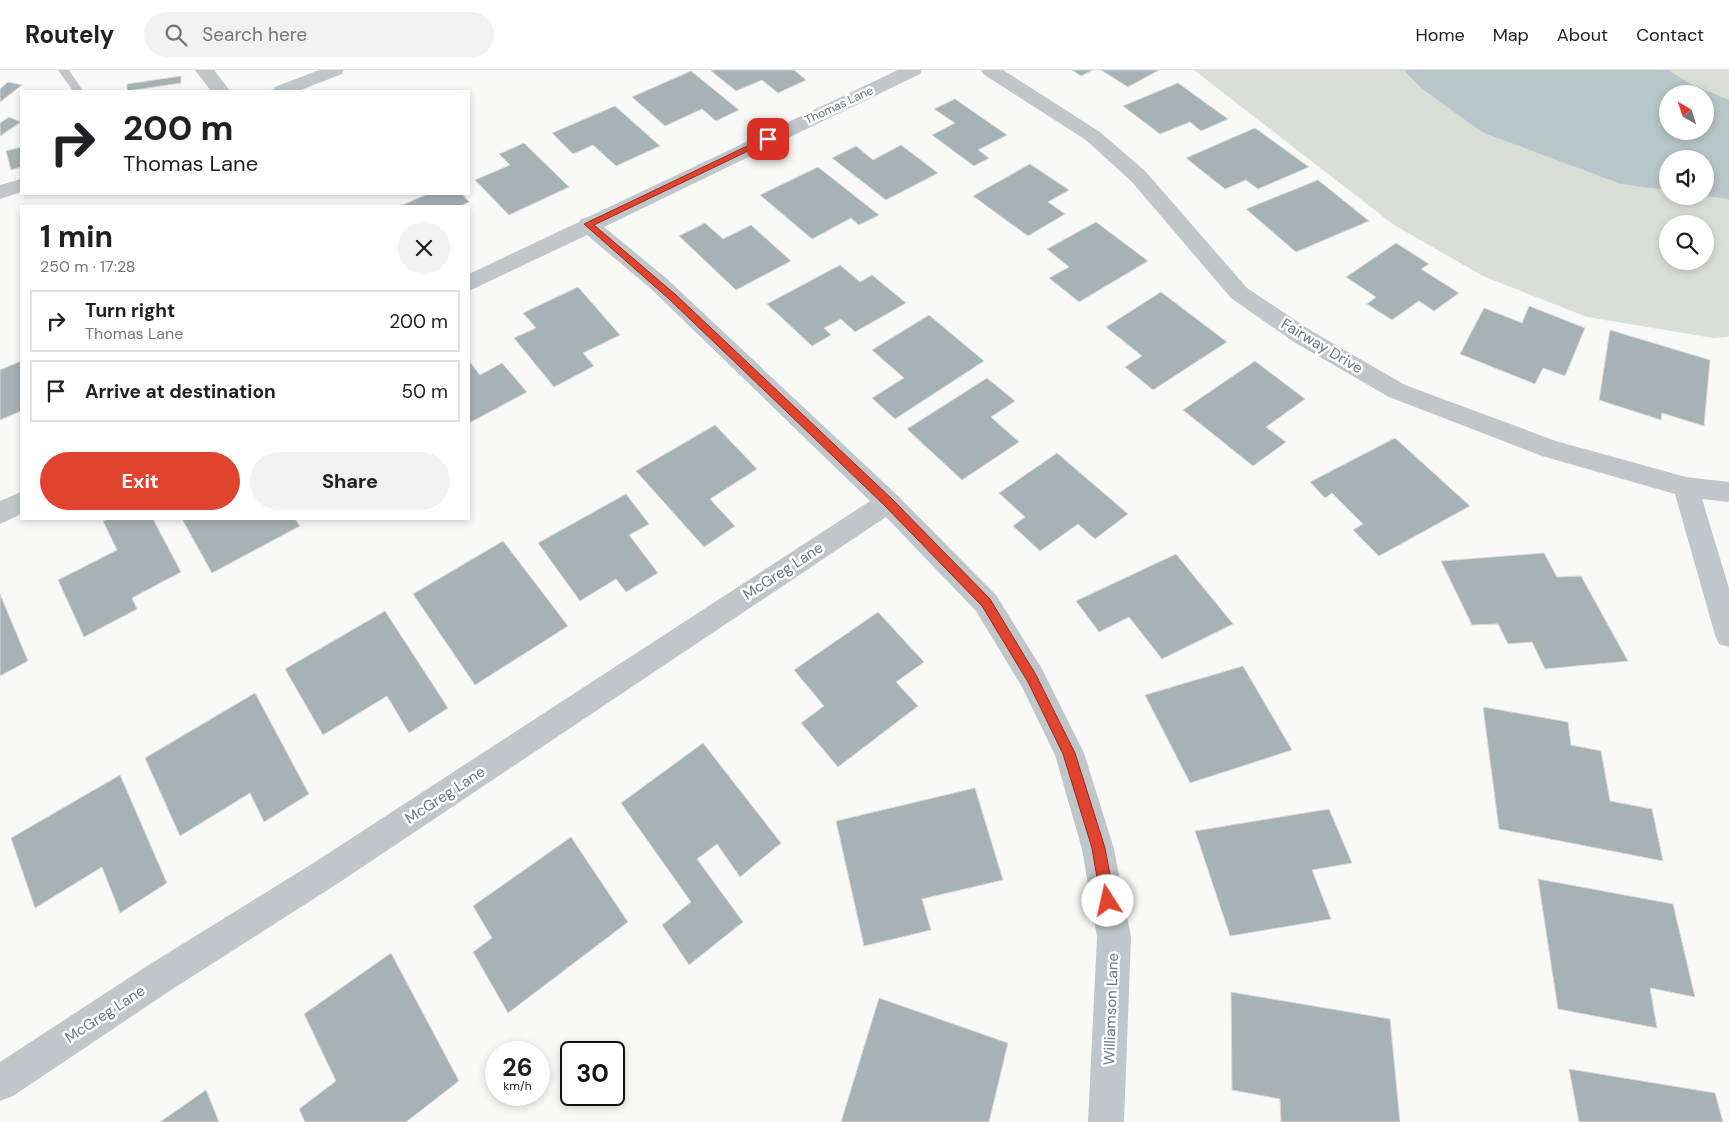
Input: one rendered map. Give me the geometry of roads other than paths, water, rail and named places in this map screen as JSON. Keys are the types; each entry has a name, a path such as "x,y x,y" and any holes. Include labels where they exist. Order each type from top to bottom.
{"street":[{"path":"204,70 220,90"},
{"path":"285,90 335,70"},
{"name":"Thomas Lane","path":"470,283 588,224 913,70"},
{"name":"Fairway Drive","path":"990,70 1094,136 1140,177 1239,292 1302,336 1397,391 1551,449 1686,488 1729,492"},
{"path":"0,192 20,185"},
{"name":"Williamson Lane","path":"588,224 658,283 888,502 986,603 1032,678 1069,753 1098,848 1114,936 1106,1122"},
{"path":"1686,488 1729,635"},
{"name":"McGreg Lane","path":"0,1083 159,978 334,868 888,502"},
{"path":"0,513 20,503"}],"lane":[{"path":"63,70 77,90"}]}
